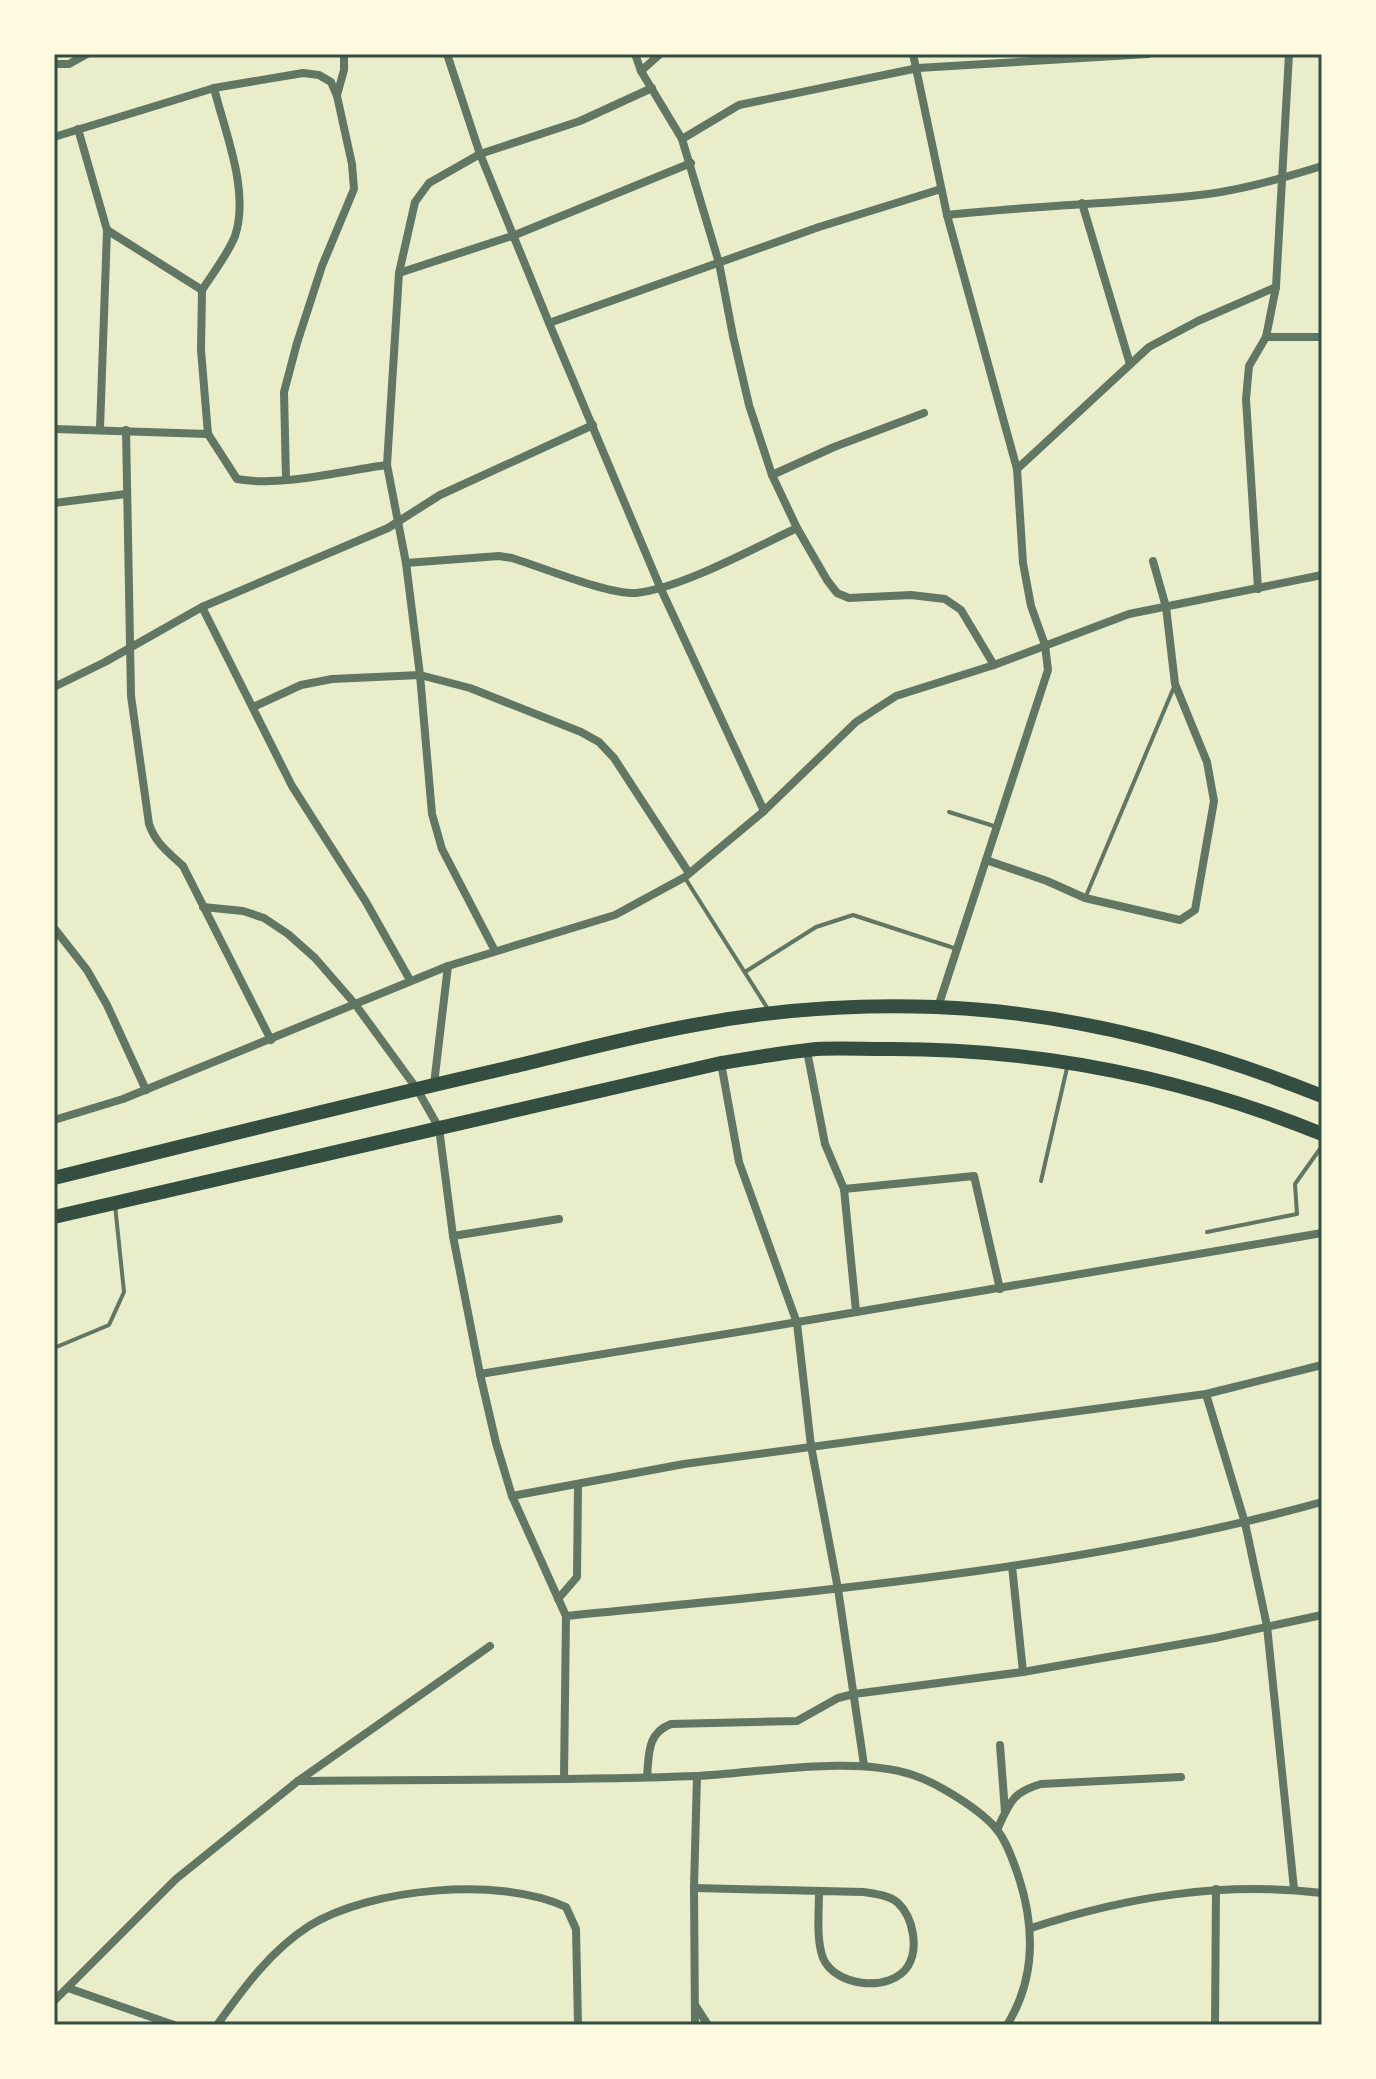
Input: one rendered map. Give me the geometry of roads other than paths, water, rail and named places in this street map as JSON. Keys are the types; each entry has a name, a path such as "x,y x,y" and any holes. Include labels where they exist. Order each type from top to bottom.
{"main road":[{"path":"54,1178 434,1084 690,1026 852,1007 938,1007 1126,1033 1213,1057 1322,1096"},
{"path":"54,1217 721,1063 807,1051 983,1050 1068,1062 1184,1088 1268,1112 1322,1134"}],"street":[{"path":"54,64 69,64 87,54"},
{"path":"337,96 344,70 344,54"},
{"path":"447,54 480,154 549,323 660,587 764,811"},
{"path":"635,54 641,71 682,139 691,163 719,263 749,405 772,475 797,528 837,593 849,598 911,595 945,599 961,610 994,665"},
{"path":"641,71 660,54"},
{"path":"913,54 947,215 1017,469 1023,563 1031,606 1045,645 1048,670 938,1007"},
{"path":"682,139 739,105 820,91 918,68 1148,54"},
{"path":"1258,589 1246,399 1249,366 1266,337 1276,287 1289,54"},
{"path":"54,137 214,88 303,73 319,75 331,82 352,164 354,189 322,266 284,392 286,479"},
{"path":"214,88 241,193 234,239 202,290 201,350 208,434 237,479 250,482 387,465"},
{"path":"495,951 435,830 406,563 387,465 399,273 415,202 429,183 480,154 580,121 652,88"},
{"path":"78,129 107,230 100,429"},
{"path":"399,273 515,235 691,163"},
{"path":"947,215 1194,196 1281,179 1322,166"},
{"path":"549,323 819,227 941,189"},
{"path":"1082,203 1130,364"},
{"path":"107,230 202,290"},
{"path":"1017,469 1149,347 1198,321 1276,287"},
{"path":"1266,337 1322,337"},
{"path":"772,475 834,447 924,413"},
{"path":"54,687 202,607 388,528 440,495 593,425"},
{"path":"54,429 208,434"},
{"path":"126,430 131,696 149,824 154,838 183,866 271,1040"},
{"path":"54,503 126,494"},
{"path":"406,563 499,556 614,591 635,593 697,574 797,528"},
{"path":"986,860 1085,898 1180,920 1195,910 1214,801 1207,762 1175,684 1166,607 1153,561"},
{"path":"54,1120 146,1090 448,966 606,918 687,875 764,811 869,711 896,696 994,665 1129,614 1322,575"},
{"path":"202,607 292,786 366,902 410,980"},
{"path":"253,707 301,685 332,679 420,675 470,688 599,742 621,769 687,875"},
{"path":"203,907 243,911 264,918 315,958 355,1004 417,1089 439,1128 453,1236 480,1374 512,1496 566,1616 564,1778"},
{"path":"54,928 87,970 107,1005 146,1090"},
{"path":"434,1084 448,966"},
{"path":"807,1051 825,1144 844,1189 856,1311"},
{"path":"721,1063 739,1162 797,1323 811,1446 838,1589 864,1765"},
{"path":"844,1189 974,1176 1000,1289"},
{"path":"453,1236 559,1219"},
{"path":"480,1374 1322,1233"},
{"path":"512,1496 684,1464 1206,1394 1322,1365"},
{"path":"1206,1394 1245,1523 1267,1626 1294,1889"},
{"path":"558,1599 577,1577 578,1485"},
{"path":"566,1616 838,1589 1012,1566 1245,1523 1322,1502"},
{"path":"1012,1566 1023,1672"},
{"path":"647,1777 650,1744 661,1727 682,1723 797,1721 838,1698 854,1694 1023,1672 1215,1638 1322,1615"},
{"path":"54,2001 176,1879 298,1781 490,1646"},
{"path":"1000,1745 1005,1814"},
{"path":"298,1781 697,1776 864,1765 911,1774 942,1787 997,1830 1011,1856 1031,1928 1029,1967 1020,2004 1007,2025"},
{"path":"695,2025 697,1776"},
{"path":"997,1830 1010,1802 1023,1789 1041,1784 1181,1777"},
{"path":"694,1888 863,1892 883,1895 897,1903 914,1933 908,1966 897,1976 879,1982 856,1982 831,1971 820,1947 819,1891"},
{"path":"1215,2025 1216,1889"},
{"path":"1031,1928 1081,1912 1142,1898 1216,1889 1294,1889 1322,1893"},
{"path":"217,2025 245,1985 270,1958 309,1926 351,1907 381,1899 442,1891 531,1894 566,1907 576,1929 578,2025"},
{"path":"68,1988 174,2025"},
{"path":"695,2004 708,2025"}],"lane":[{"path":"1085,898 1175,684"},
{"path":"949,812 997,827"},
{"path":"687,875 772,1014"},
{"path":"745,972 816,927 853,915 957,949"},
{"path":"1041,1181 1068,1062"},
{"path":"1207,1232 1297,1214 1295,1184 1322,1146"},
{"path":"54,1348 109,1325 124,1292 115,1203"}]}
